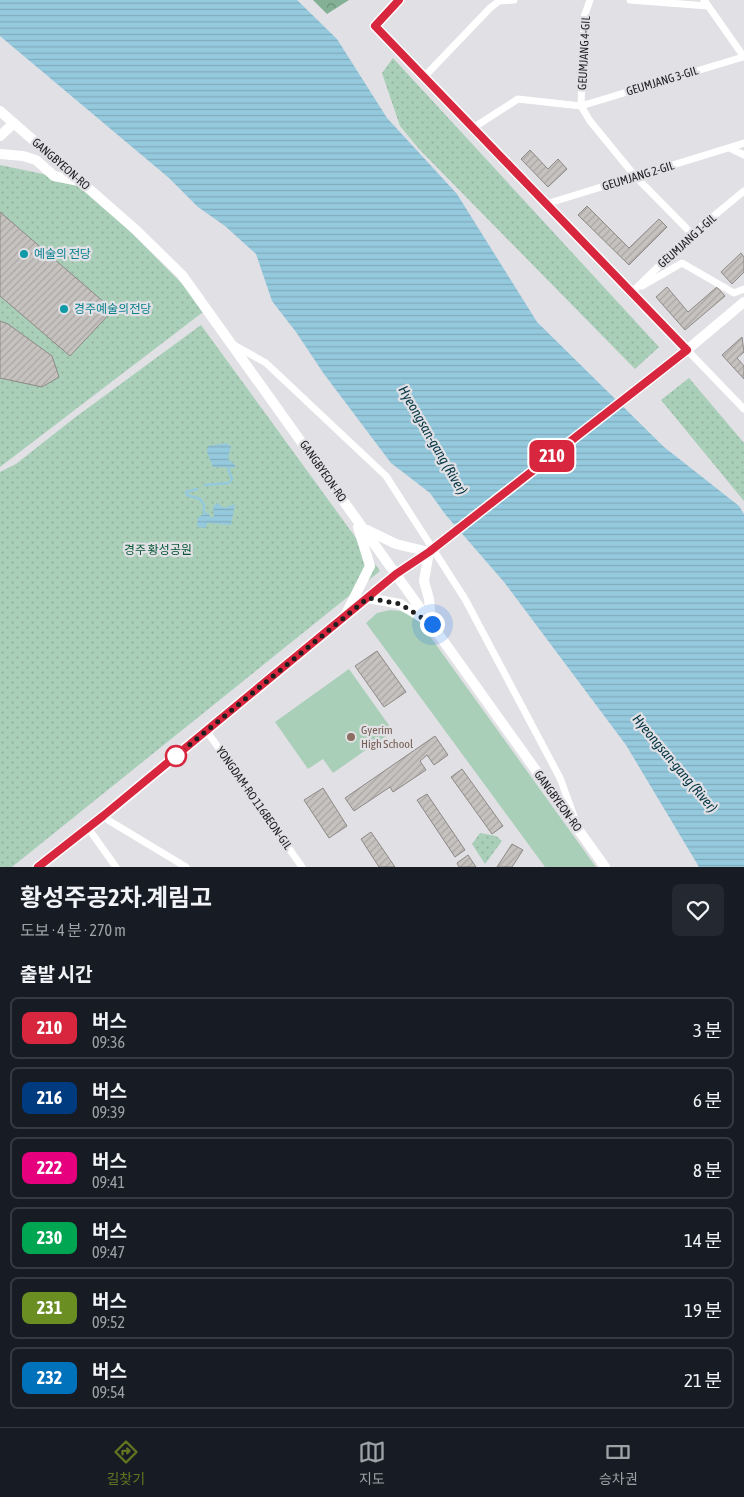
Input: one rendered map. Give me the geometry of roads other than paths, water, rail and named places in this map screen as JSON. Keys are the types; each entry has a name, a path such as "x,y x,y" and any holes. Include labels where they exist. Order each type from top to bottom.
{"main road":[{"name":"GANGBYEON-RO","path":"0,111 182,275 234,345 605,867"},
{"path":"0,136 14,123"},
{"path":"0,154 23,156 36,160 54,176 81,182"},
{"path":"38,867 103,816 396,574 429,552 684,353 744,302"},
{"path":"346,615 370,566 363,540 350,509"},
{"path":"363,528 396,544 429,552"},
{"path":"429,552 424,581 430,599 432,624"},
{"path":"368,598 400,604 432,624"}],"street":[{"path":"399,0 375,26 631,293 684,353 743,405"},
{"path":"424,77 490,8 499,2 514,0"},
{"name":"GEUMJANG 4-GIL","path":"581,106 584,17 590,0"},
{"path":"630,0 706,3 744,57"},
{"name":"GEUMJANG 3-GIL","path":"473,128 518,99 581,106 744,57"},
{"path":"581,106 590,121 635,176 692,234"},
{"name":"GEUMJANG 2-GIL","path":"546,204 744,143"},
{"path":"730,148 744,155"},
{"name":"GEUMJANG 1-GIL","path":"631,293 692,234 744,191"},
{"path":"631,293 682,263 734,293 744,288"},
{"path":"234,345 266,363 386,476 465,599 560,778 580,831"},
{"name":"YONGDAM-RO 116BEON-GIL","path":"206,730 302,867"},
{"path":"103,816 181,866"},
{"path":"88,828 116,867"}],"water":[{"name":"Hyeongsan-gang (River)","path":"0,0 297,0 337,39 387,118 457,194 537,322 664,447 739,506 744,514 744,867 699,867 626,745 504,582 445,514 430,493 391,463 324,374 296,332 272,301 256,254 225,226 198,207 169,178 0,36"},
{"path":"226,443 231,446 228,459 235,465 235,468 213,467 207,452 208,446"},
{"path":"217,503 224,508 235,504 231,525 207,523 206,528 197,527 198,517 208,512 210,517 214,517 213,507"}],"waterway":[{"path":"205,485 229,483 232,479 228,468"},
{"path":"197,489 186,492 187,495 200,499 204,505 204,514"}],"place":[{"name":"예술의 전당","path":"24,254"},
{"name":"경주예술의전당","path":"64,309"},
{"name":"Gyerim High School","path":"351,737"}],"park label":[{"name":"경주 황성공원","path":"158,550"}]}
